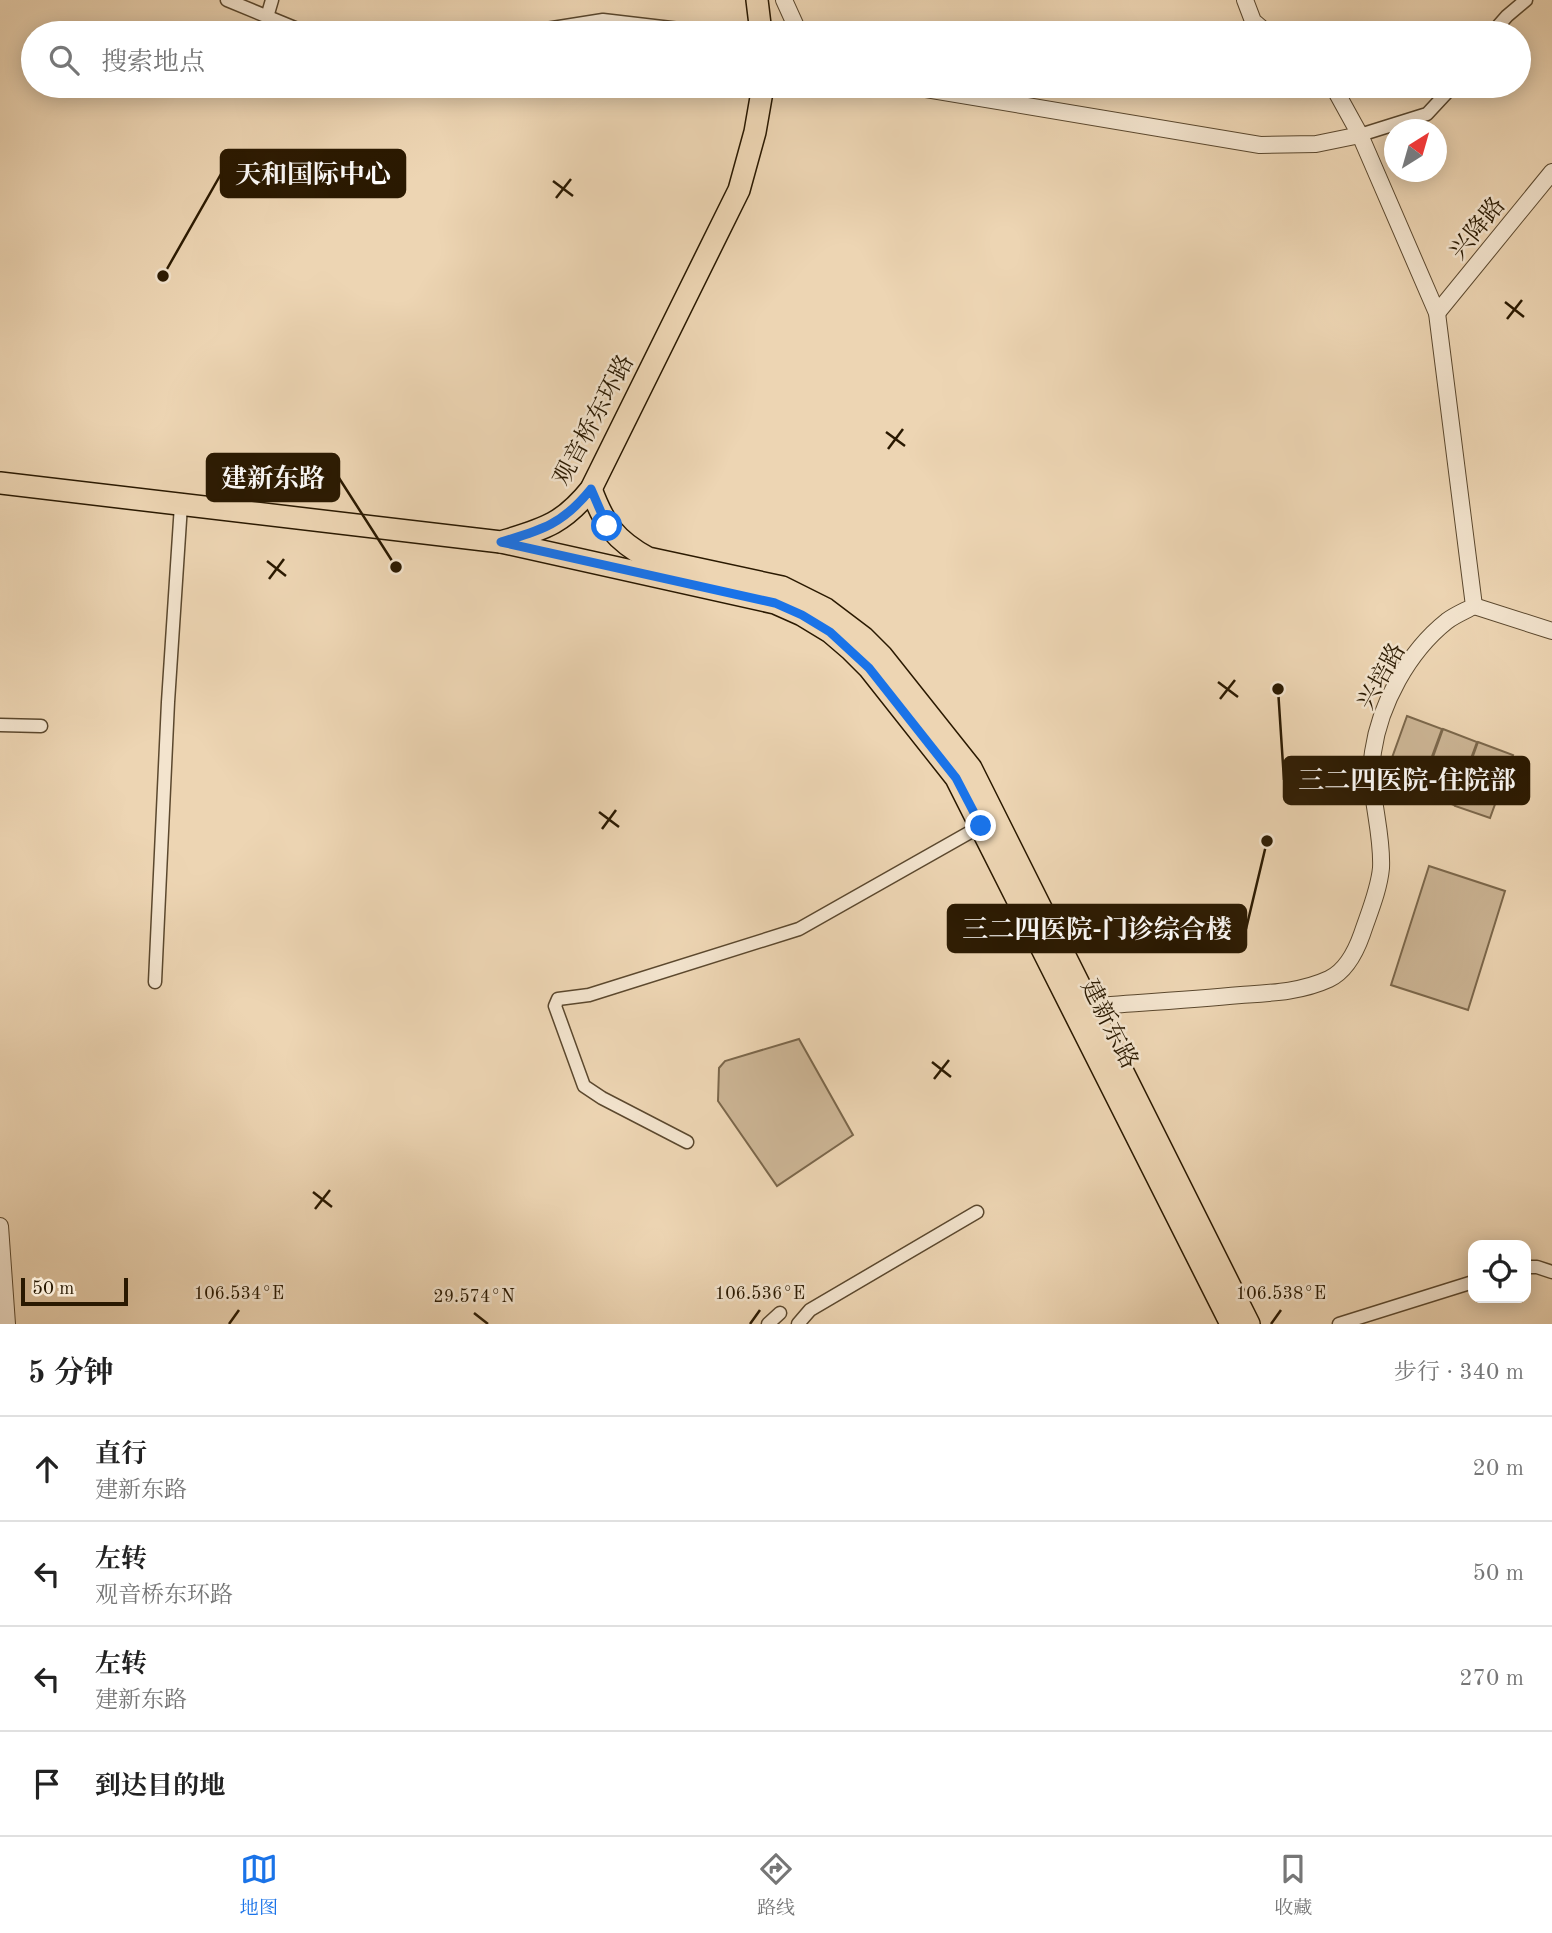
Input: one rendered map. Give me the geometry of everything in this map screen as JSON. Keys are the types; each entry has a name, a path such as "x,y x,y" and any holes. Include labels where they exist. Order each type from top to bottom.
{"main road":[{"path":"757,0 760,21"},
{"name":"观音桥东环路","path":"0,483 501,542 538,531 564,518 591,489 738,190 755,132 761,98"},
{"name":"建新东路","path":"591,489 607,526 630,549 669,564 782,587 812,600 838,617 863,636 882,656 971,768 1231,1324"},
{"name":"建新东路","path":"501,542 775,603 830,632 869,668 956,778 1082,1007 1249,1324"}],"street":[{"path":"228,0 277,21"},
{"path":"267,17 272,0"},
{"path":"784,0 794,21"},
{"path":"1245,0 1253,21"},
{"path":"1503,21 1526,0"},
{"path":"980,98 1260,145 1316,144 1360,135 1427,114 1442,98"},
{"path":"1340,98 1360,135 1437,313 1475,606 1552,631"},
{"name":"兴降路","path":"1437,313 1552,172"},
{"path":"155,982 168,702 181,505"},
{"name":"兴培路","path":"1082,1007 1291,991 1332,978 1346,965 1357,948 1381,869 1381,845 1372,786 1372,755 1378,725 1391,694 1427,640 1448,620 1475,606"},
{"path":"0,725 41,726"},
{"path":"687,1142 584,1086 555,1006 558,999 589,995 799,929 981,826"},
{"path":"798,1324 810,1310 977,1212"},
{"path":"0,1226 7,1324"},
{"path":"1531,1267 1552,1272"},
{"path":"1339,1324 1468,1284"},
{"path":"768,1324 780,1313"}],"shaded area":[{"path":"1407,716 1442,729 1419,792 1384,780"},
{"path":"1443,729 1477,742 1454,805 1420,793"},
{"path":"1478,742 1513,755 1490,818 1455,806"},
{"path":"1429,866 1505,891 1468,1010 1391,985"},
{"path":"799,1039 853,1135 777,1186 718,1101 719,1068 725,1061"}],"place":[{"name":"天和国际中心","path":"163,276"},
{"name":"建新东路","path":"396,567"},
{"name":"三二四医院-住院部","path":"1278,689"},
{"name":"三二四医院-门诊综合楼","path":"1267,841"}],"route":[{"path":"607,526 591,489 564,518 538,531 501,542 775,603 802,615 830,632 869,668 956,778 981,826"}]}
